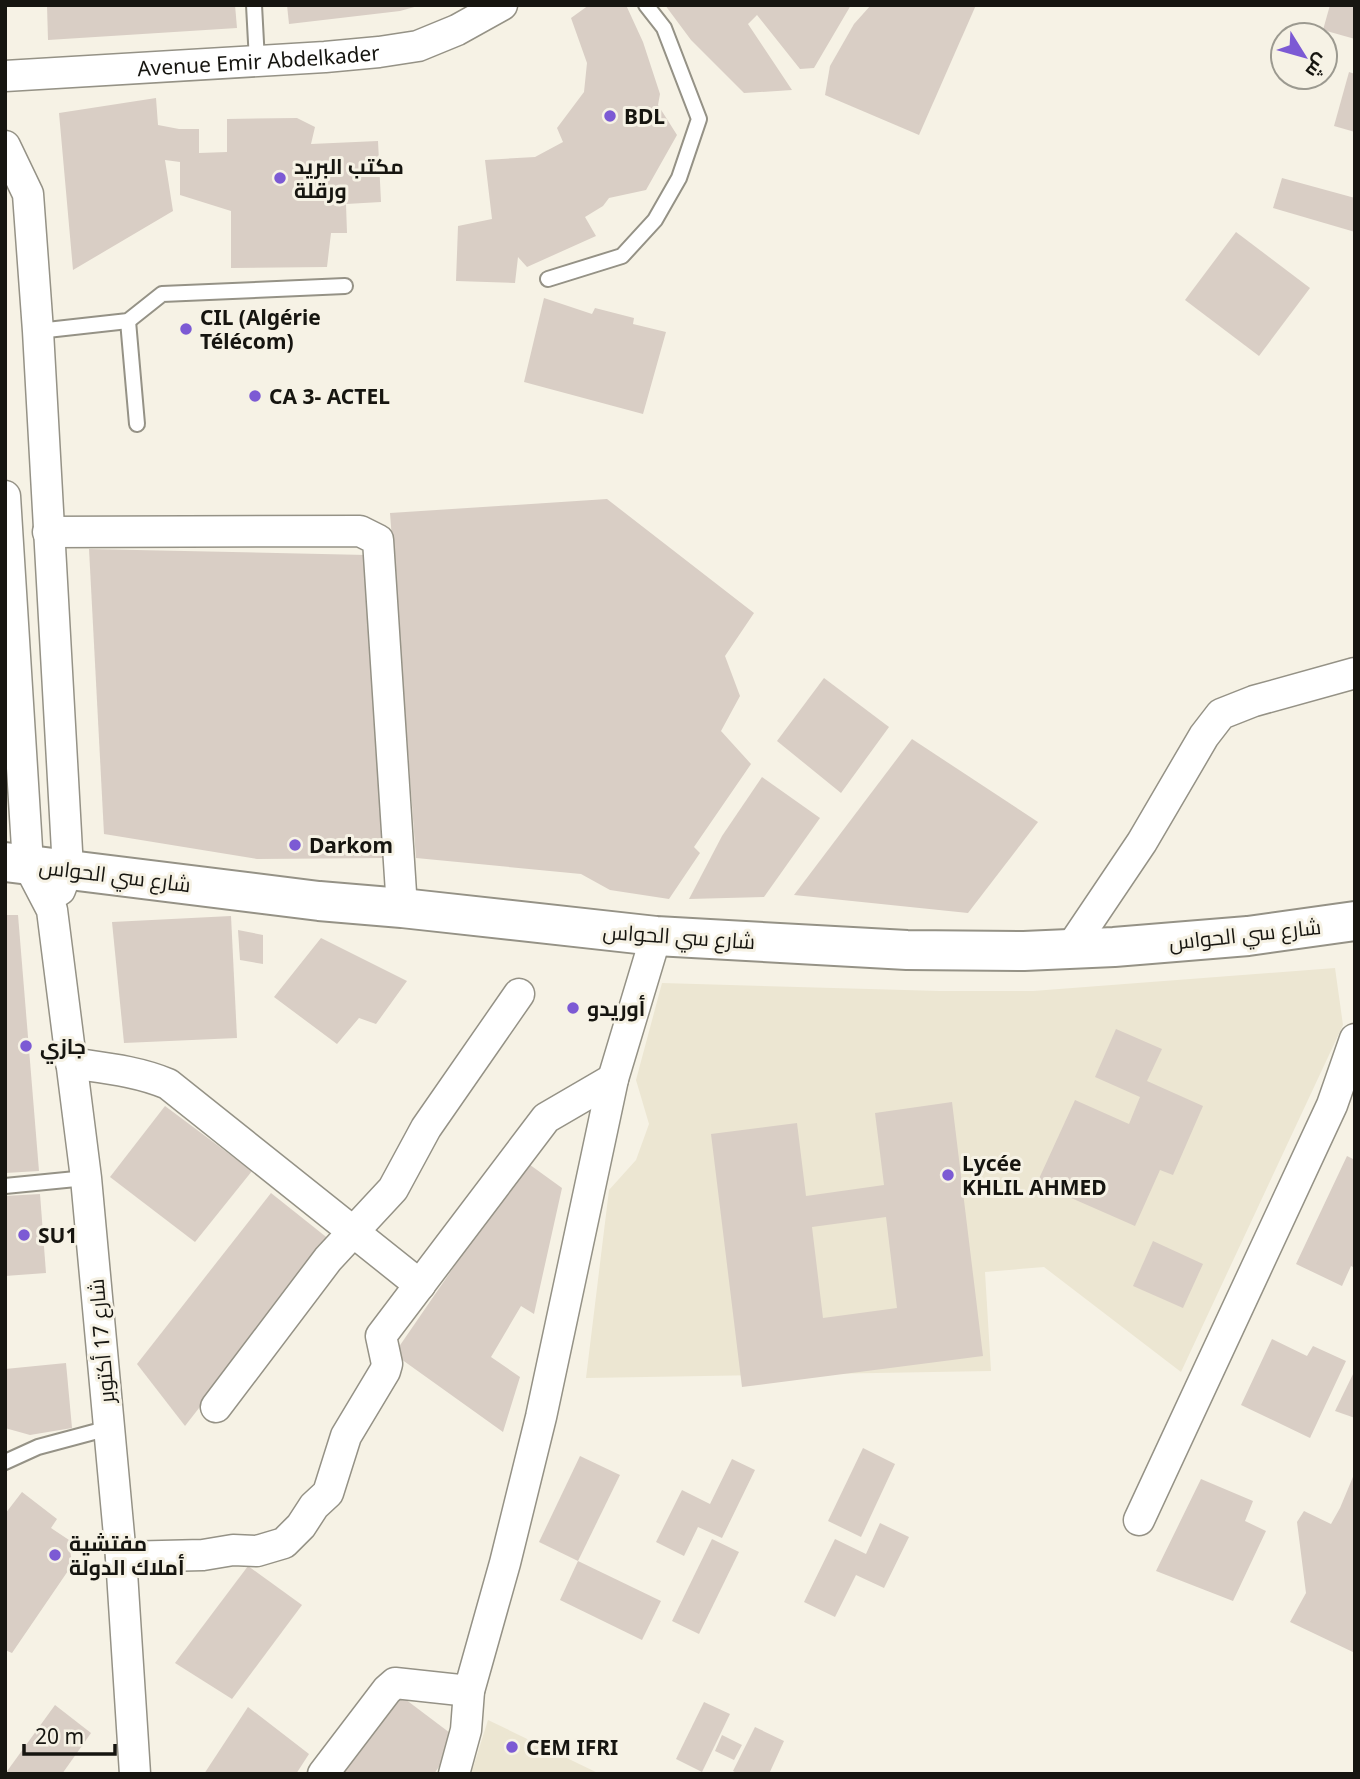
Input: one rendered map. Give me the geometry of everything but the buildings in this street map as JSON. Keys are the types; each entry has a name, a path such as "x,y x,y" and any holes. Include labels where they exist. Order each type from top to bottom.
{"street":[{"name":"Avenue Emir Abdelkader","path":"5,75 325,57 418,46 457,30 502,5"},
{"path":"5,146 27,194 38,331 68,869 52,910"},
{"path":"5,496 17,863 52,910"},
{"path":"48,532 360,531 378,540 402,908"},
{"path":"1070,949 1142,842 1204,736 1221,714 1254,701 1355,673"},
{"name":"شارع سي الحواس","path":"17,863 319,901 656,936 907,950 1070,949 1248,936 1355,921"},
{"name":"شارع 17 أكتوبر","path":"52,910 86,1178 121,1557 135,1774"},
{"path":"454,1774 466,1730 469,1691 505,1563 541,1417 613,1079 656,936"},
{"path":"216,1407 328,1259 393,1189 426,1128 519,993"},
{"path":"1139,1521 1332,1105 1355,1038"},
{"path":"71,1063 122,1071 168,1084 420,1285"},
{"path":"121,1557 257,1551 285,1543 301,1526 314,1506 328,1493 345,1436 385,1371 387,1364 381,1336 546,1118 613,1079"},
{"path":"323,1774 395,1683 469,1691"}],"lane":[{"path":"254,5 257,61"},
{"path":"548,279 622,256 655,220 678,178 699,119 664,28 646,5"},
{"path":"38,331 128,321 162,294 345,286"},
{"path":"128,321 137,424"},
{"path":"5,1186 86,1178"},
{"path":"5,1462 38,1447 109,1428"}],"shaded area":[{"name":"Lycée KHLIL AHMED","path":"1335,968 1343,1025 1181,1372 1044,1267 985,1272 991,1371 586,1378 609,1190 636,1160 649,1124 636,1080 662,983 1033,991"},
{"name":"CEM IFRI","path":"488,1720 600,1774 471,1774"}],"place":[{"name":"BDL","path":"610,116"},
{"name":"مكتب البريد ورقلة","path":"280,178"},
{"name":"CIL (Algérie Télécom)","path":"186,329"},
{"name":"CA 3- ACTEL","path":"255,396"},
{"name":"Darkom","path":"295,845"},
{"name":"أوريدو","path":"573,1008"},
{"name":"جازي","path":"26,1046"},
{"name":"Lycée KHLIL AHMED","path":"948,1175"},
{"name":"SU1","path":"24,1235"},
{"name":"مفتشية أملاك الدولة","path":"55,1555"},
{"name":"CEM IFRI","path":"512,1747"}]}
